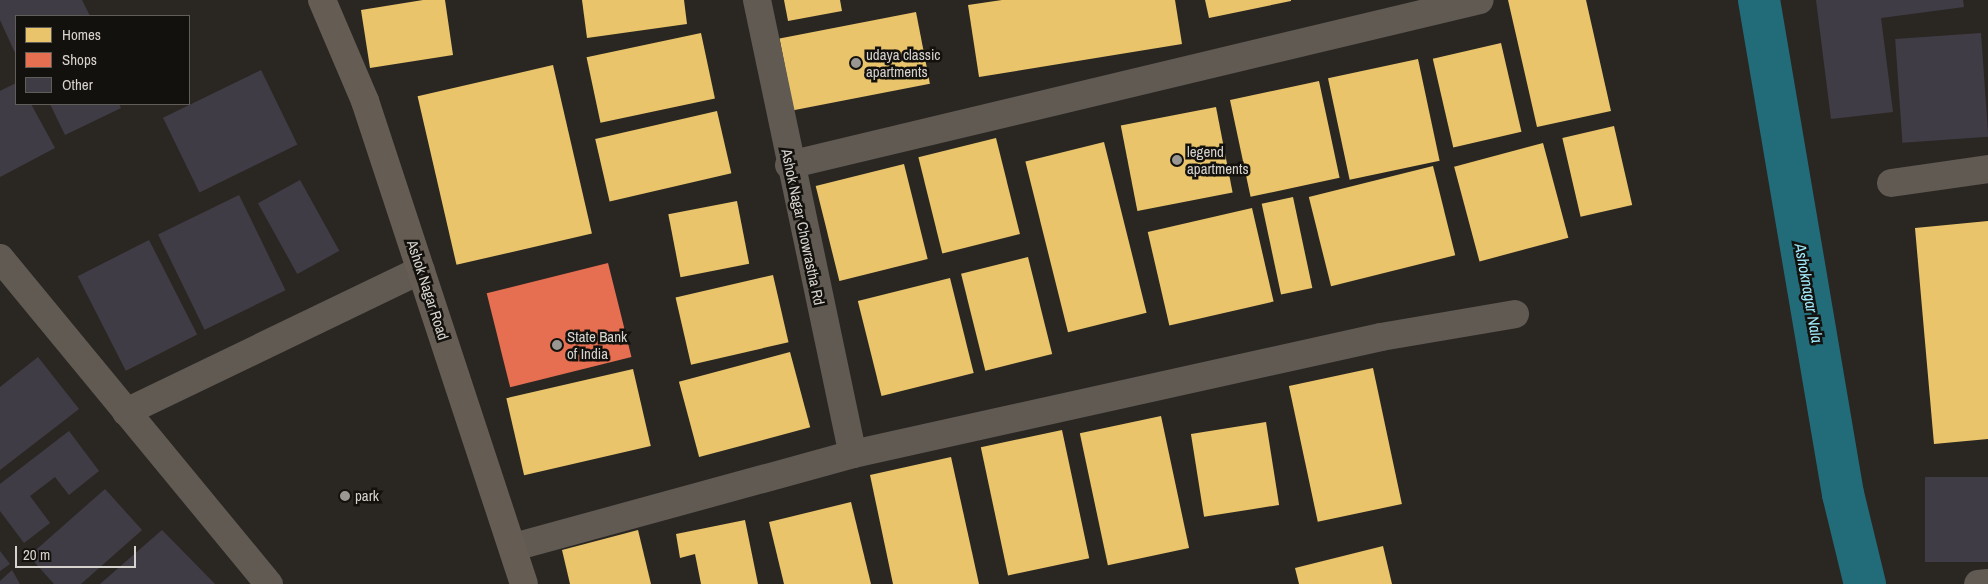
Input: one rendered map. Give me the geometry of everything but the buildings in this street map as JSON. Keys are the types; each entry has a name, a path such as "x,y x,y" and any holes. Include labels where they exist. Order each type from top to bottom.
{"main road":[{"name":"Ashok Nagar Road","path":"322,0 365,101 514,547 524,584"}],"street":[{"name":"Ashok Nagar Chowrastha Rd","path":"757,0 788,165 852,454"},
{"path":"788,165 1480,0"},
{"path":"1891,183 1988,169"},
{"path":"0,258 269,584"},
{"path":"126,412 421,270"},
{"path":"514,547 852,454 1381,337 1515,314"},
{"path":"1978,584 1988,584"}],"waterway":[{"name":"Ashoknagar Nala","path":"1759,0 1843,494 1865,584"}],"place":[{"name":"udaya classic apartments","path":"856,63"},
{"name":"legend apartments","path":"1177,160"},
{"name":"State Bank of India","path":"557,345"},
{"name":"park","path":"345,496"}]}
